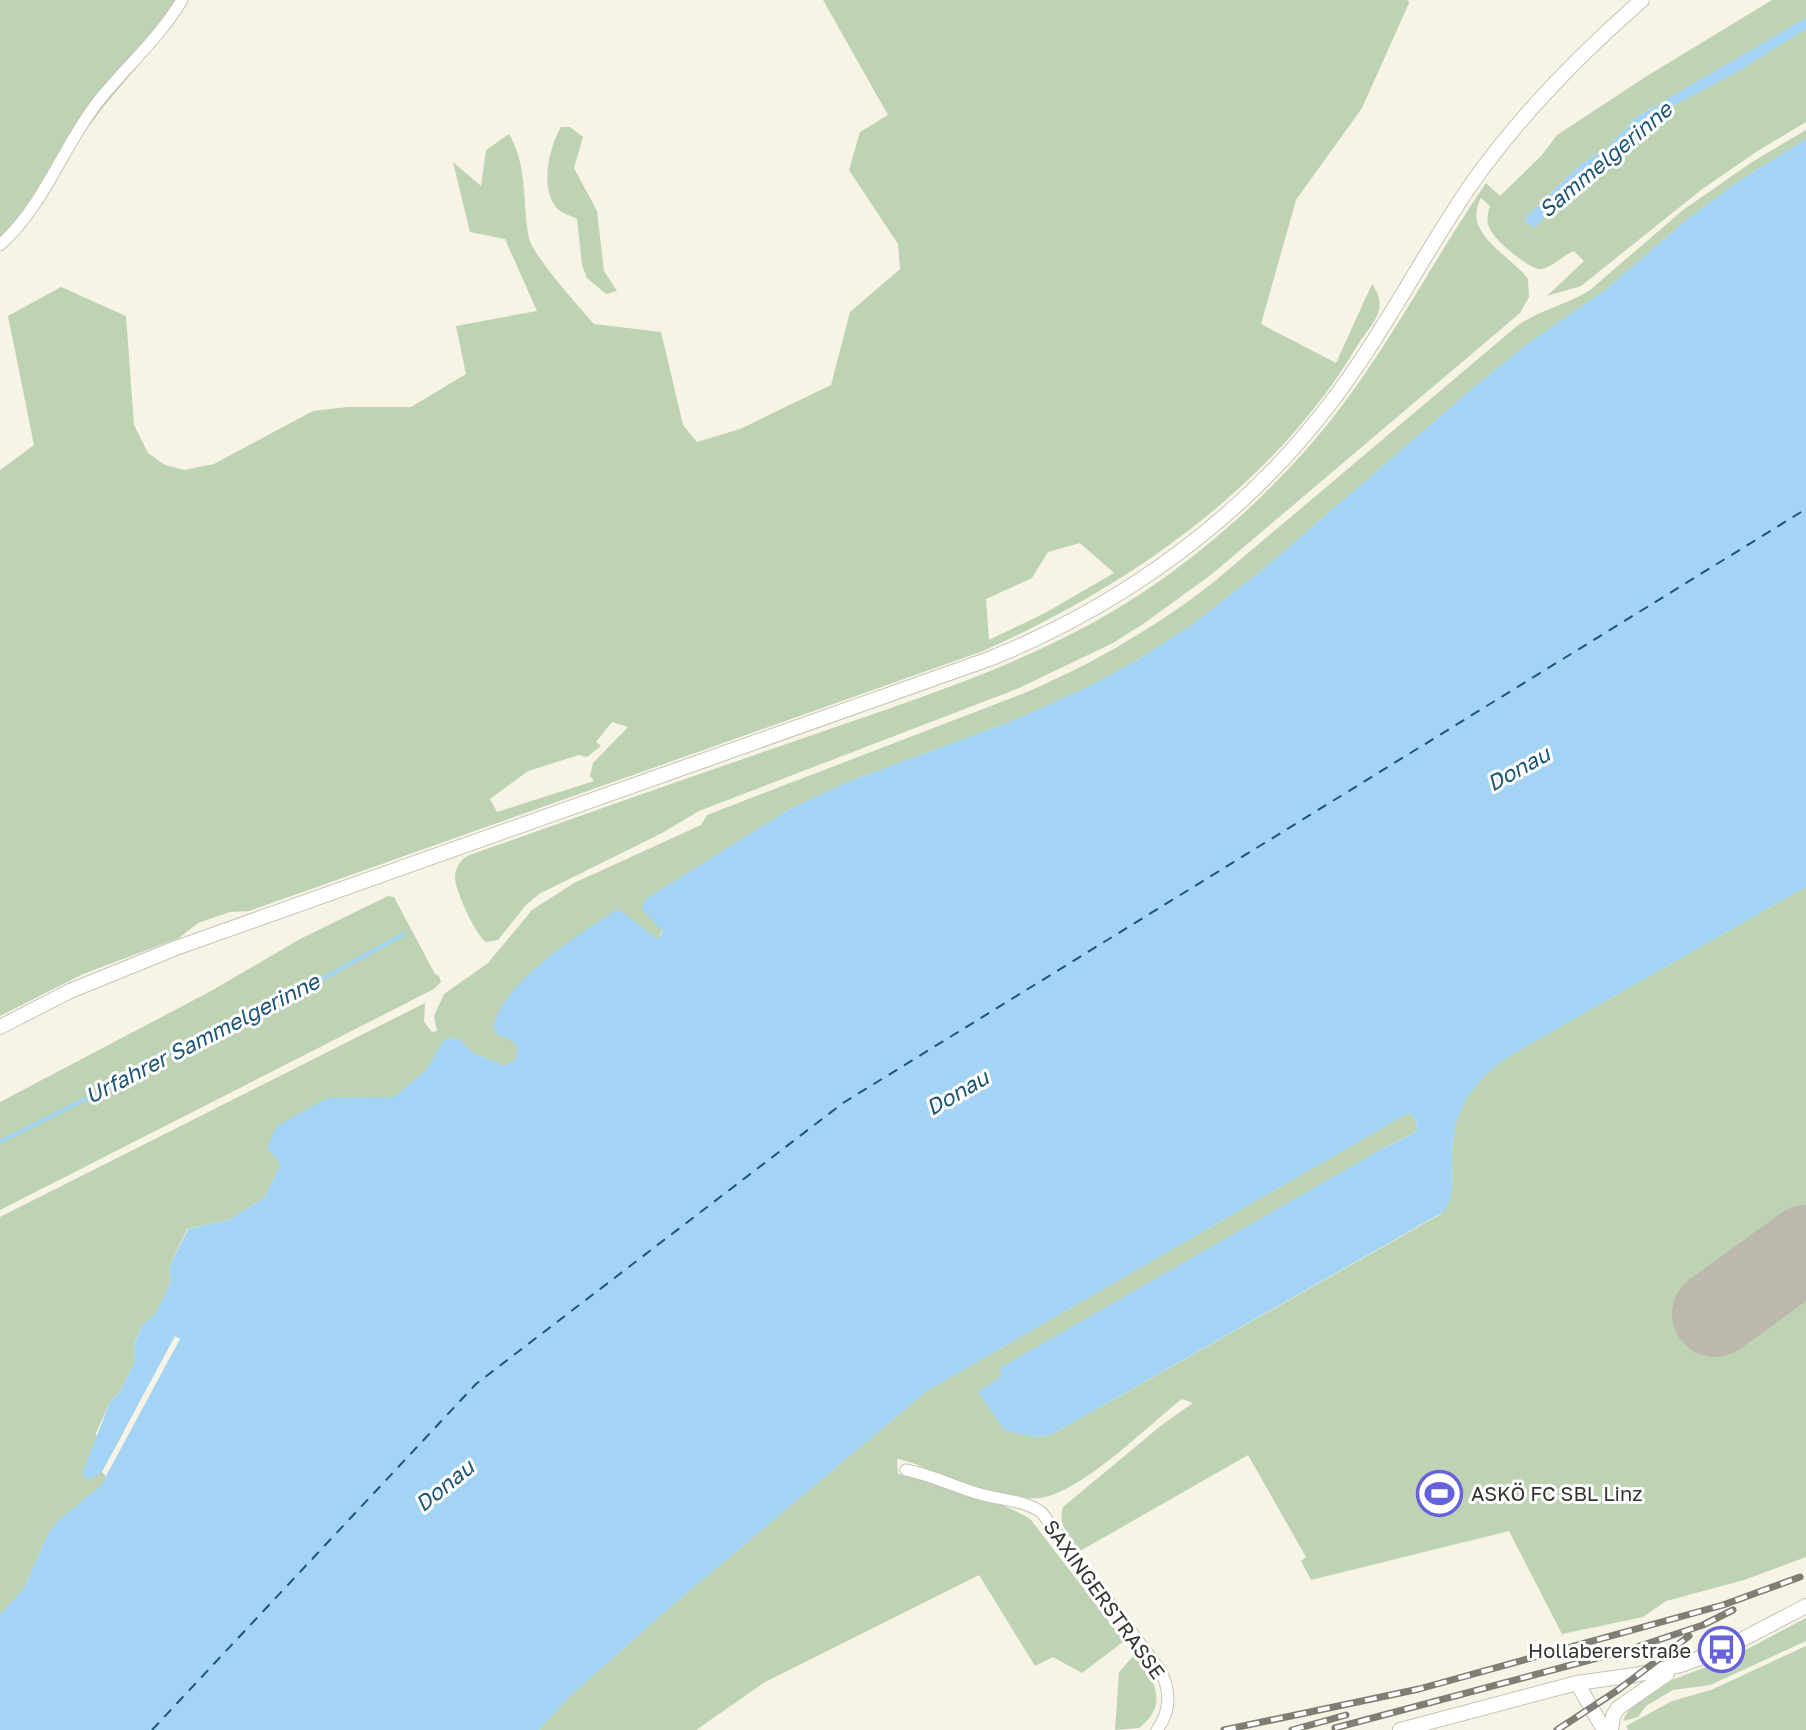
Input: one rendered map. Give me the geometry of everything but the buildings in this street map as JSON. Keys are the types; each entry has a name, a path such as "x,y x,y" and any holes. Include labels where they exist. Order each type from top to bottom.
{"main road":[{"path":"0,1027 70,991 176,948 989,659 1041,637 1112,598 1164,564 1212,526 1301,439 1348,379 1448,219 1493,154 1560,76 1642,0"},
{"path":"1400,1730 1577,1683 1681,1665 1722,1650 1806,1606"},
{"path":"1611,1730 1613,1716 1625,1703 1681,1665"},
{"path":"1577,1683 1604,1730"}],"street":[{"path":"0,245 29,213 101,98 182,0"},
{"name":"SAXINGERSTRASSE","path":"906,1470 979,1494 1031,1506 1042,1513 1160,1670 1167,1685 1169,1703 1157,1730"}],"green space":[{"path":"0,0 188,0 174,23 79,140 25,228 0,251"},
{"path":"823,0 1408,0 1409,3 1362,108 1296,200 1261,324 1336,363 1372,284 1379,302 1376,317 1322,398 1283,445 1240,488 1143,563 1091,596 983,651 249,911 230,912 198,923 179,938 83,974 0,1016 0,470 34,445 8,316 61,287 126,316 134,425 148,453 165,465 184,470 214,464 313,411 348,407 411,407 466,374 456,326 537,311 505,239 470,232 453,162 481,186 486,150 509,134 519,159 532,246 594,324 661,332 683,425 697,442 740,429 831,385 850,312 900,269 898,244 849,170 860,132 888,115","holes":["1080,543 1114,573 1045,613 989,640 986,599 1032,578 1048,552","612,722 628,727 593,763 590,776 594,781 497,812 490,799 528,771 579,755 587,757 601,746 596,742"]},
{"path":"1772,0 1806,0 1806,18 1638,116 1608,147 1579,166 1524,219 1534,228 1573,187 1609,157 1624,149 1656,115 1737,72 1806,29 1806,122 1701,190 1581,286 1547,296 1584,261 1574,251 1545,268 1529,265 1494,236 1488,222 1490,206 1481,198 1477,211 1483,233 1528,279 1529,297 1520,313 1212,574 1146,622 1113,643 1019,688 699,811 662,833 539,894 498,940 486,942 482,938 467,912 455,878 458,865 467,856 991,671 1088,625 1188,560 1278,480 1331,420 1378,355 1486,183 1500,196 1541,156 1557,135"},
{"path":"561,127 570,127 583,137 574,168 597,211 604,271 617,291 606,294 587,278 582,265 577,219 560,211 549,193 550,158"},
{"path":"1806,130 1806,139 1736,183 1690,217 1605,290 1530,342 1475,386 1267,566 1193,624 1088,687 1017,719 845,783 788,810 713,857 657,939 510,1038 517,1048 515,1060 504,1066 472,1052 460,1040 453,1038 444,1040 426,1070 394,1098 327,1098 281,1164 264,1198 229,1220 187,1229 169,1268 171,1282 155,1316 143,1324 134,1343 135,1361 120,1392 110,1402 96,1433 102,1472 106,1476 104,1484 49,1532 24,1588 0,1615 0,1217 425,1003 424,1022 432,1032 437,1031 434,1016 444,994 488,963 532,910 574,883 701,825 707,815 1022,694 1122,644 1215,581 1517,326 1590,290 1683,210 1752,162"},
{"path":"1806,887 1806,1557 1744,1580 1666,1601 1643,1617 1562,1634 1509,1531 1311,1580 1301,1561 1306,1557 1248,1455 1080,1551 1063,1525 1063,1507 1193,1403 1182,1399 1100,1467 1065,1489 1040,1498 1003,1496 966,1487 897,1459 898,1474 967,1491 1031,1520 1124,1641 1082,1673 1053,1657 1035,1666 979,1575 765,1682 696,1730 539,1730 569,1697 675,1603 927,1391 1405,1115 1410,1114 1416,1120 1414,1133 1001,1368 1003,1375 979,1393 1006,1431 1035,1437 1051,1435 1441,1214 1451,1196 1453,1142 1461,1110 1468,1096 1489,1072 1518,1051"},
{"path":"388,896 394,897 435,974 439,976 441,982 434,989 0,1210 0,1102 211,991 300,939"},
{"path":"1806,1618 1806,1641 1710,1685 1673,1690 1646,1706 1638,1717 1623,1721 1642,1697 1656,1688 1734,1656"},
{"path":"1806,1646 1806,1730 1628,1730 1626,1726 1672,1701 1711,1690"},
{"path":"1135,1654 1153,1682 1156,1691 1154,1710 1139,1728 1115,1730 1119,1672"}],"water":[{"name":"Sammelgerinne","path":"1806,18 1806,29 1737,72 1656,115 1624,149 1609,157 1573,187 1534,228 1524,219 1579,166 1608,147 1638,116"},
{"name":"Donau","path":"1806,139 1806,887 1518,1051 1490,1071 1470,1094 1457,1123 1453,1139 1452,1191 1445,1211 1051,1435 1035,1437 1005,1431 978,1392 1002,1376 1000,1368 1414,1133 1416,1120 1410,1114 1405,1115 927,1391 675,1603 569,1697 539,1730 0,1730 0,1615 24,1588 49,1532 104,1483 106,1476 102,1472 88,1480 82,1474 110,1402 120,1392 135,1361 134,1344 143,1324 155,1315 171,1282 169,1268 188,1229 229,1220 264,1198 281,1164 267,1148 276,1127 327,1098 394,1097 426,1070 444,1040 460,1040 472,1052 504,1066 515,1060 517,1047 512,1041 499,1036 493,1028 511,993 544,961 616,910 623,912 657,939 663,932 642,909 644,900 788,810 845,783 1017,719 1088,687 1139,659 1193,624 1267,566 1475,386 1530,342 1605,290 1690,217 1736,183"}],"pier":[{"path":"175,1336 180,1339 106,1476 102,1472"}],"waterway":[{"name":"Urfahrer Sammelgerinne","path":"0,1142 274,999 324,978 404,934"}],"ferry route":[{"path":"152,1730 476,1384 843,1103 1806,509"}],"runway":[{"path":"1715,1314 1806,1248"}],"railway":[{"path":"1224,1730 1419,1689 1723,1605 1800,1577"},
{"path":"1335,1728 1631,1649 1703,1625 1733,1610"},
{"path":"1557,1730 1618,1690 1689,1636"},
{"path":"1292,1730 1346,1715"}],"place":[{"name":"ASKÖ FC SBL Linz","path":"1440,1493"},
{"name":"Hollabererstraße","path":"1722,1650"}]}
